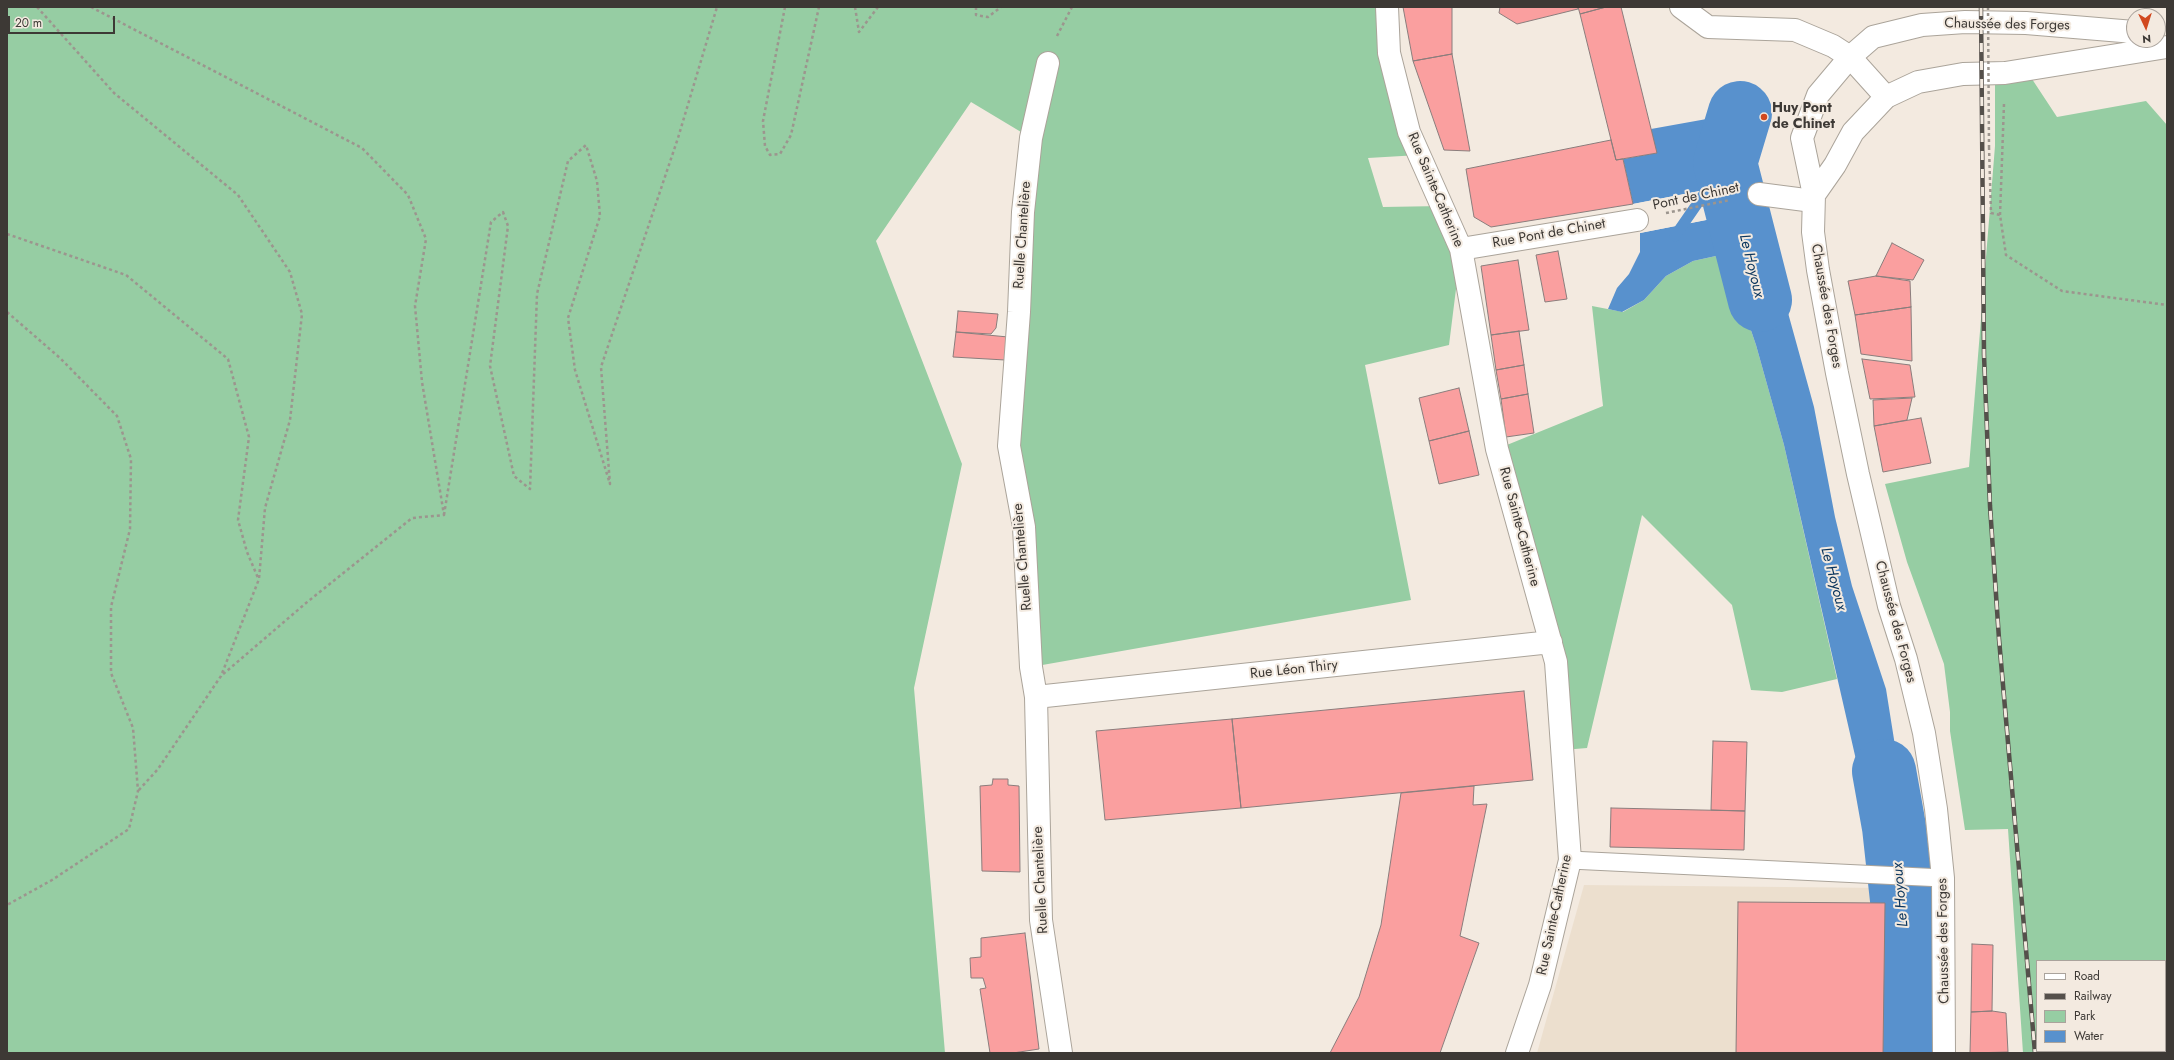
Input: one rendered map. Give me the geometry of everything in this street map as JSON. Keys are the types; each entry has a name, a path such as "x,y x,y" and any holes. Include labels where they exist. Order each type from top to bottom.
{"street":[{"name":"Rue Sainte-Catherine","path":"1388,7 1389,53 1409,132 1461,249 1497,449 1556,662 1570,860 1540,985 1517,1053"},
{"path":"1681,7 1708,27 1795,30 1833,46 1850,57 1886,97"},
{"name":"Chaussée des Forges","path":"1944,1053 1943,878 1936,809 1924,733 1906,659 1887,599 1858,474 1837,373 1818,270 1813,232 1813,198 1802,138 1818,95 1850,57 1874,36 1922,25 1965,22 2026,23 2126,31"},
{"path":"1758,194 1813,198 1835,165 1853,132 1886,97 1918,82 1963,74 2005,73 2167,47"},
{"name":"Ruelle Chantelière","path":"1048,63 1031,138 1023,212 1019,312 1009,446 1024,527 1031,667 1036,697 1041,920 1061,1053"},
{"name":"Rue Pont de Chinet","path":"1461,249 1637,220"},
{"name":"Rue Léon Thiry","path":"1036,697 1551,642"}],"lane":[{"path":"1570,860 1943,878"}],"path":[{"path":"37,7 114,93 238,195 290,272 302,314 290,420 265,508 259,579 221,676 158,769 138,791"},
{"path":"91,7 362,148 408,195 426,239 415,306 422,382 444,515"},
{"path":"444,515 491,222 503,212 508,226 490,366 514,476 530,489 537,294 568,161 586,144 597,181 600,216 568,318 575,370 610,484 601,367 678,138 717,7"},
{"path":"785,7 763,121 765,146 770,156 780,154 791,135 819,7"},
{"path":"855,7 859,32 878,7"},
{"path":"976,7 976,14 988,17 1001,7"},
{"path":"1988,7 1988,147 1990,213 2000,215"},
{"path":"2005,73 2000,215 2006,255 2062,291 2167,305"},
{"name":"Pont de Chinet","path":"1637,220 1758,194"},
{"path":"7,234 126,275 228,359 249,437 238,520 247,552 259,579"},
{"path":"7,312 60,358 117,416 131,459 130,529 111,608 111,673 133,728 138,791 129,829 52,880 7,905"},
{"path":"221,676 306,603 412,518 444,515"}],"shaded area":[{"path":"1584,885 1885,888 1883,1053 1537,1053"}],"green space":[{"path":"7,7 1387,7 1419,155 1368,158 1383,207 1442,206 1461,249 1449,345 1365,365 1411,600 1031,667 1009,446 1031,138 971,102 876,241 962,464 914,688 945,1053 7,1053"},
{"path":"2032,79 2057,117 2146,101 2167,125 2167,1053 2023,1053 2008,829 1965,830 1950,731 1950,712 1944,664 1907,562 1885,484 1969,467 1995,146 1995,82"},
{"path":"1725,254 1756,345 1784,445 1837,679 1782,692 1751,690 1732,605 1642,515 1587,748 1563,750 1556,662 1497,449 1603,406 1592,306 1623,312 1644,300 1666,276 1693,261"}],"water":[{"path":"1740,113 1756,180 1633,204 1623,159 1656,153 1651,129"},
{"path":"1762,209 1769,244 1814,407 1835,517 1852,586 1886,689 1913,859 1878,856 1784,445 1756,345 1725,254 1693,261 1666,276 1644,300 1622,312 1608,309 1617,288 1629,274 1640,252 1640,233"},
{"path":"1885,888 1915,888 1916,1053 1883,1053"}],"pier":[{"path":"1756,180 1756,182 1634,206 1633,204"},
{"path":"1761,207 1762,209 1640,233 1639,231"}],"building":[{"path":"1403,7 1452,7 1452,54 1413,61"},
{"path":"1500,7 1578,7 1578,9 1517,24 1499,13"},
{"path":"1578,7 1606,7 1580,14"},
{"path":"1606,7 1621,7 1657,153 1616,160 1580,14"},
{"path":"1452,54 1470,151 1444,150 1413,61"},
{"path":"1611,140 1616,160 1623,159 1633,204 1491,227 1474,217 1466,169"},
{"path":"1892,243 1924,260 1913,280 1876,276"},
{"path":"1558,251 1567,299 1545,302 1536,255"},
{"path":"1518,260 1529,330 1491,335 1481,266"},
{"path":"1876,276 1910,281 1911,307 1855,315 1848,281"},
{"path":"1911,307 1912,361 1861,354 1855,315"},
{"path":"958,311 998,314 996,328 991,334 956,332"},
{"path":"1519,331 1524,365 1496,370 1491,335"},
{"path":"956,332 1008,337 1005,360 953,357"},
{"path":"1862,359 1910,365 1915,397 1870,399"},
{"path":"1524,365 1528,394 1501,399 1496,370"},
{"path":"1459,388 1469,431 1429,441 1419,398"},
{"path":"1528,394 1534,433 1506,437 1501,399"},
{"path":"1912,398 1907,420 1874,426 1873,400"},
{"path":"1921,418 1931,463 1883,472 1874,426"},
{"path":"1469,431 1479,475 1439,484 1429,441"},
{"path":"1524,691 1533,780 1241,808 1232,719"},
{"path":"1232,719 1241,808 1105,820 1096,731"},
{"path":"1713,741 1747,742 1745,811 1711,810"},
{"path":"993,779 1008,779 1008,785 1019,786 1020,872 982,871 980,786 992,785"},
{"path":"1474,786 1473,805 1487,804 1460,936 1479,943 1440,1053 1330,1053 1359,997 1381,925 1401,793"},
{"path":"1611,808 1745,811 1744,850 1610,847"},
{"path":"1738,902 1885,903 1883,1053 1736,1053"},
{"path":"1025,933 1039,1049 1013,1053 990,1053 980,989 986,988 983,978 971,978 970,958 981,957 981,938"},
{"path":"1972,944 1993,945 1992,1011 1971,1012"},
{"path":"1992,1011 2006,1013 2008,1052 1970,1053 1971,1012"}],"waterway":[{"name":"Le Hoyoux","path":"1740,113 1725,163 1760,300"},
{"path":"1675,236 1715,178"},
{"name":"Le Hoyoux","path":"1884,771 1894,827 1904,918 1904,1053"}],"railway":[{"path":"1981,7 1984,355 1990,506 1999,639 2035,1053"}],"place":[{"name":"Huy Pont de Chinet","path":"1764,117"}]}
